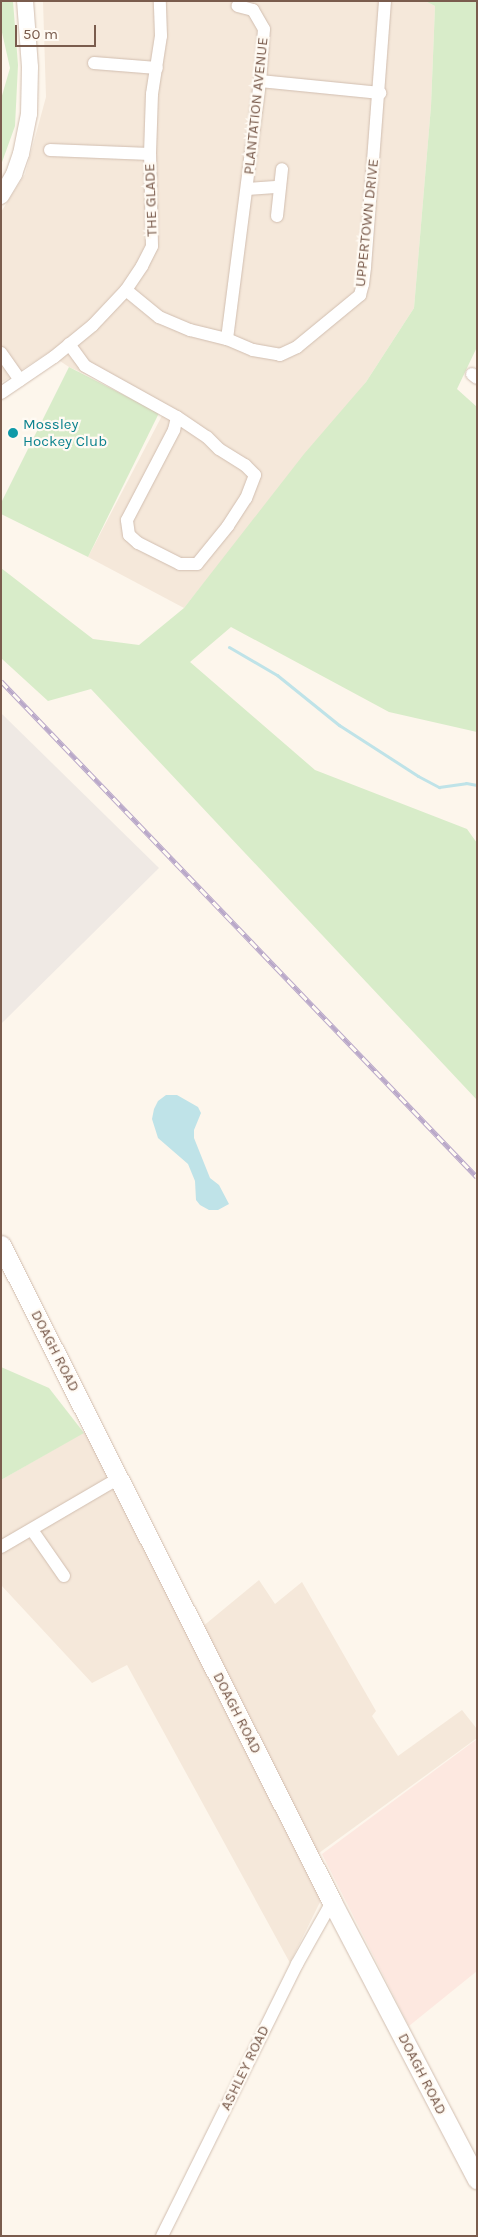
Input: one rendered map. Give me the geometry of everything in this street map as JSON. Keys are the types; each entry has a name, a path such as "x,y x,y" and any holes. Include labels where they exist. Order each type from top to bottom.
{"main road":[{"name":"DOAGH ROAD","path":"1,1245 332,1902 477,2179"}],"street":[{"path":"1,196 14,174 21,154 29,114 30,67 25,1"},
{"name":"THE GLADE","path":"1,393 93,325 126,290 142,266 152,246 150,154 152,94 161,36 160,1"},
{"name":"UPPERTOWN DRIVE","path":"126,290 159,317 190,330 227,339 253,350 280,355 298,347 360,295 364,284 380,93 385,2"},
{"name":"PLANTATION AVENUE","path":"227,339 248,190 264,29 253,10 238,6"},
{"path":"94,63 156,68"},
{"path":"260,81 380,93"},
{"path":"50,150 150,154"},
{"path":"277,216 282,169"},
{"name":"PLANTATION AVENUE","path":"248,190 279,187"},
{"path":"69,344 85,366 177,417 207,437 219,450 245,465 255,475 246,498 228,526 196,564 180,564 138,543 129,534 127,520 174,430 177,417"},
{"path":"1,353 20,380"},
{"path":"1,1547 119,1478"},
{"path":"32,1530 64,1576"},
{"name":"ASHLEY ROAD","path":"162,2236 297,1964 332,1902"}],"shaded area":[{"path":"43,1 425,1 435,6 431,106 414,308 366,382 184,608 88,557 165,410 69,367 48,353 1,383 1,212 25,174 46,97"},
{"path":"1,713 159,868 1,1024"},
{"path":"93,1427 196,1632 259,1580 275,1604 302,1582 376,1711 372,1716 398,1756 462,1710 477,1729 477,1738 319,1853 320,1902 290,1963 127,1665 92,1683 1,1585 1,1480"},
{"path":"477,1739 477,1971 409,2026 322,1854"}],"green space":[{"path":"1,1 13,1 18,65 15,126 1,165 1,99 10,68 1,28"},
{"path":"425,1 477,1 477,347 457,389 477,407 477,732 389,712 231,627 190,662 315,770 467,829 477,843 477,1100 91,689 48,701 1,658 1,568 93,639 139,645 184,608 304,454 366,382 414,308 431,106 435,6"},
{"path":"69,367 159,413 88,557 1,514 1,503"},
{"path":"1,1367 49,1388 84,1433 1,1480"}],"water":[{"path":"166,1095 177,1095 198,1107 201,1113 194,1130 194,1138 210,1178 219,1185 229,1204 218,1210 209,1210 200,1205 196,1200 195,1181 188,1164 158,1138 152,1119 158,1101"}],"waterway":[{"path":"229,647 277,675 339,725 418,776 439,787 466,783 477,785"}],"railway":[{"path":"1,681 477,1177"}],"place":[{"name":"Mossley Hockey Club","path":"13,433"}]}
